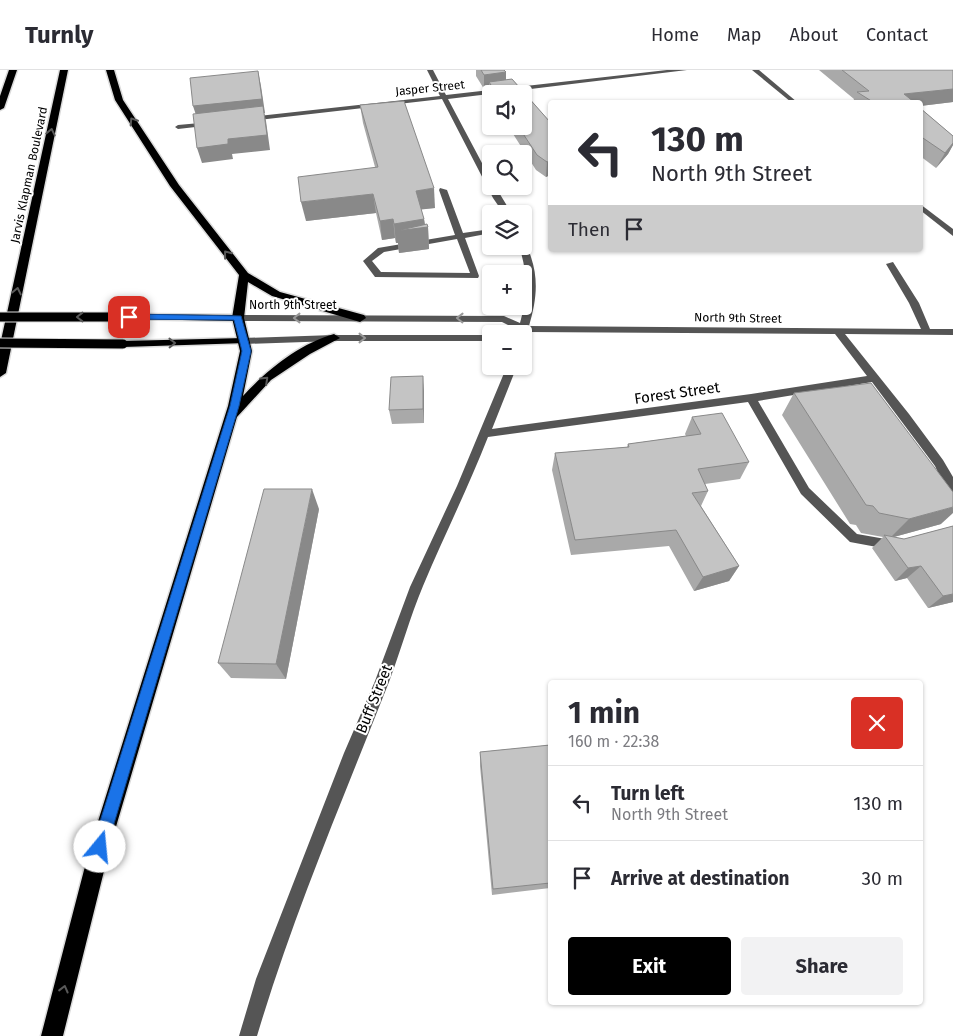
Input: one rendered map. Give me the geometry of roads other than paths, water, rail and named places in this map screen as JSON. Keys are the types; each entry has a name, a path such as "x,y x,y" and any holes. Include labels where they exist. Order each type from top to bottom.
{"highway":[{"path":"0,108 13,70"},
{"name":"Jarvis Klapman Boulevard","path":"0,373 64,70"},
{"path":"110,70 119,100 175,186 244,275 276,294 360,318"},
{"path":"52,1036 100,847 231,416 246,351 238,318 244,275"},
{"path":"231,416 267,378 306,351 334,338"}],"main road":[{"name":"North 9th Street","path":"0,317 238,318"},
{"path":"0,343 123,344 244,341"}],"street":[{"path":"430,70 502,205"},
{"name":"Jasper Street","path":"238,121 684,70"},
{"path":"755,70 792,100"},
{"path":"178,128 218,123"},
{"path":"443,190 461,236 475,276 378,275 367,261 381,250 461,236 482,232"},
{"path":"923,208 953,233"},
{"path":"523,325 532,299 533,284 532,270 526,255"},
{"path":"890,264 914,303 927,332"},
{"name":"North 9th Street","path":"238,318 504,319 512,325"},
{"name":"North 9th Street","path":"532,332 953,332"},
{"path":"838,332 874,378 905,413 950,479 953,492"},
{"path":"244,341 334,338 482,338"},
{"name":"Buff Street","path":"248,1036 265,979 352,753 382,681 416,587 463,486 508,375"},
{"name":"Forest Street","path":"484,434 751,398 874,378"},
{"path":"751,398 805,491 854,538 890,545 908,540"}]}
